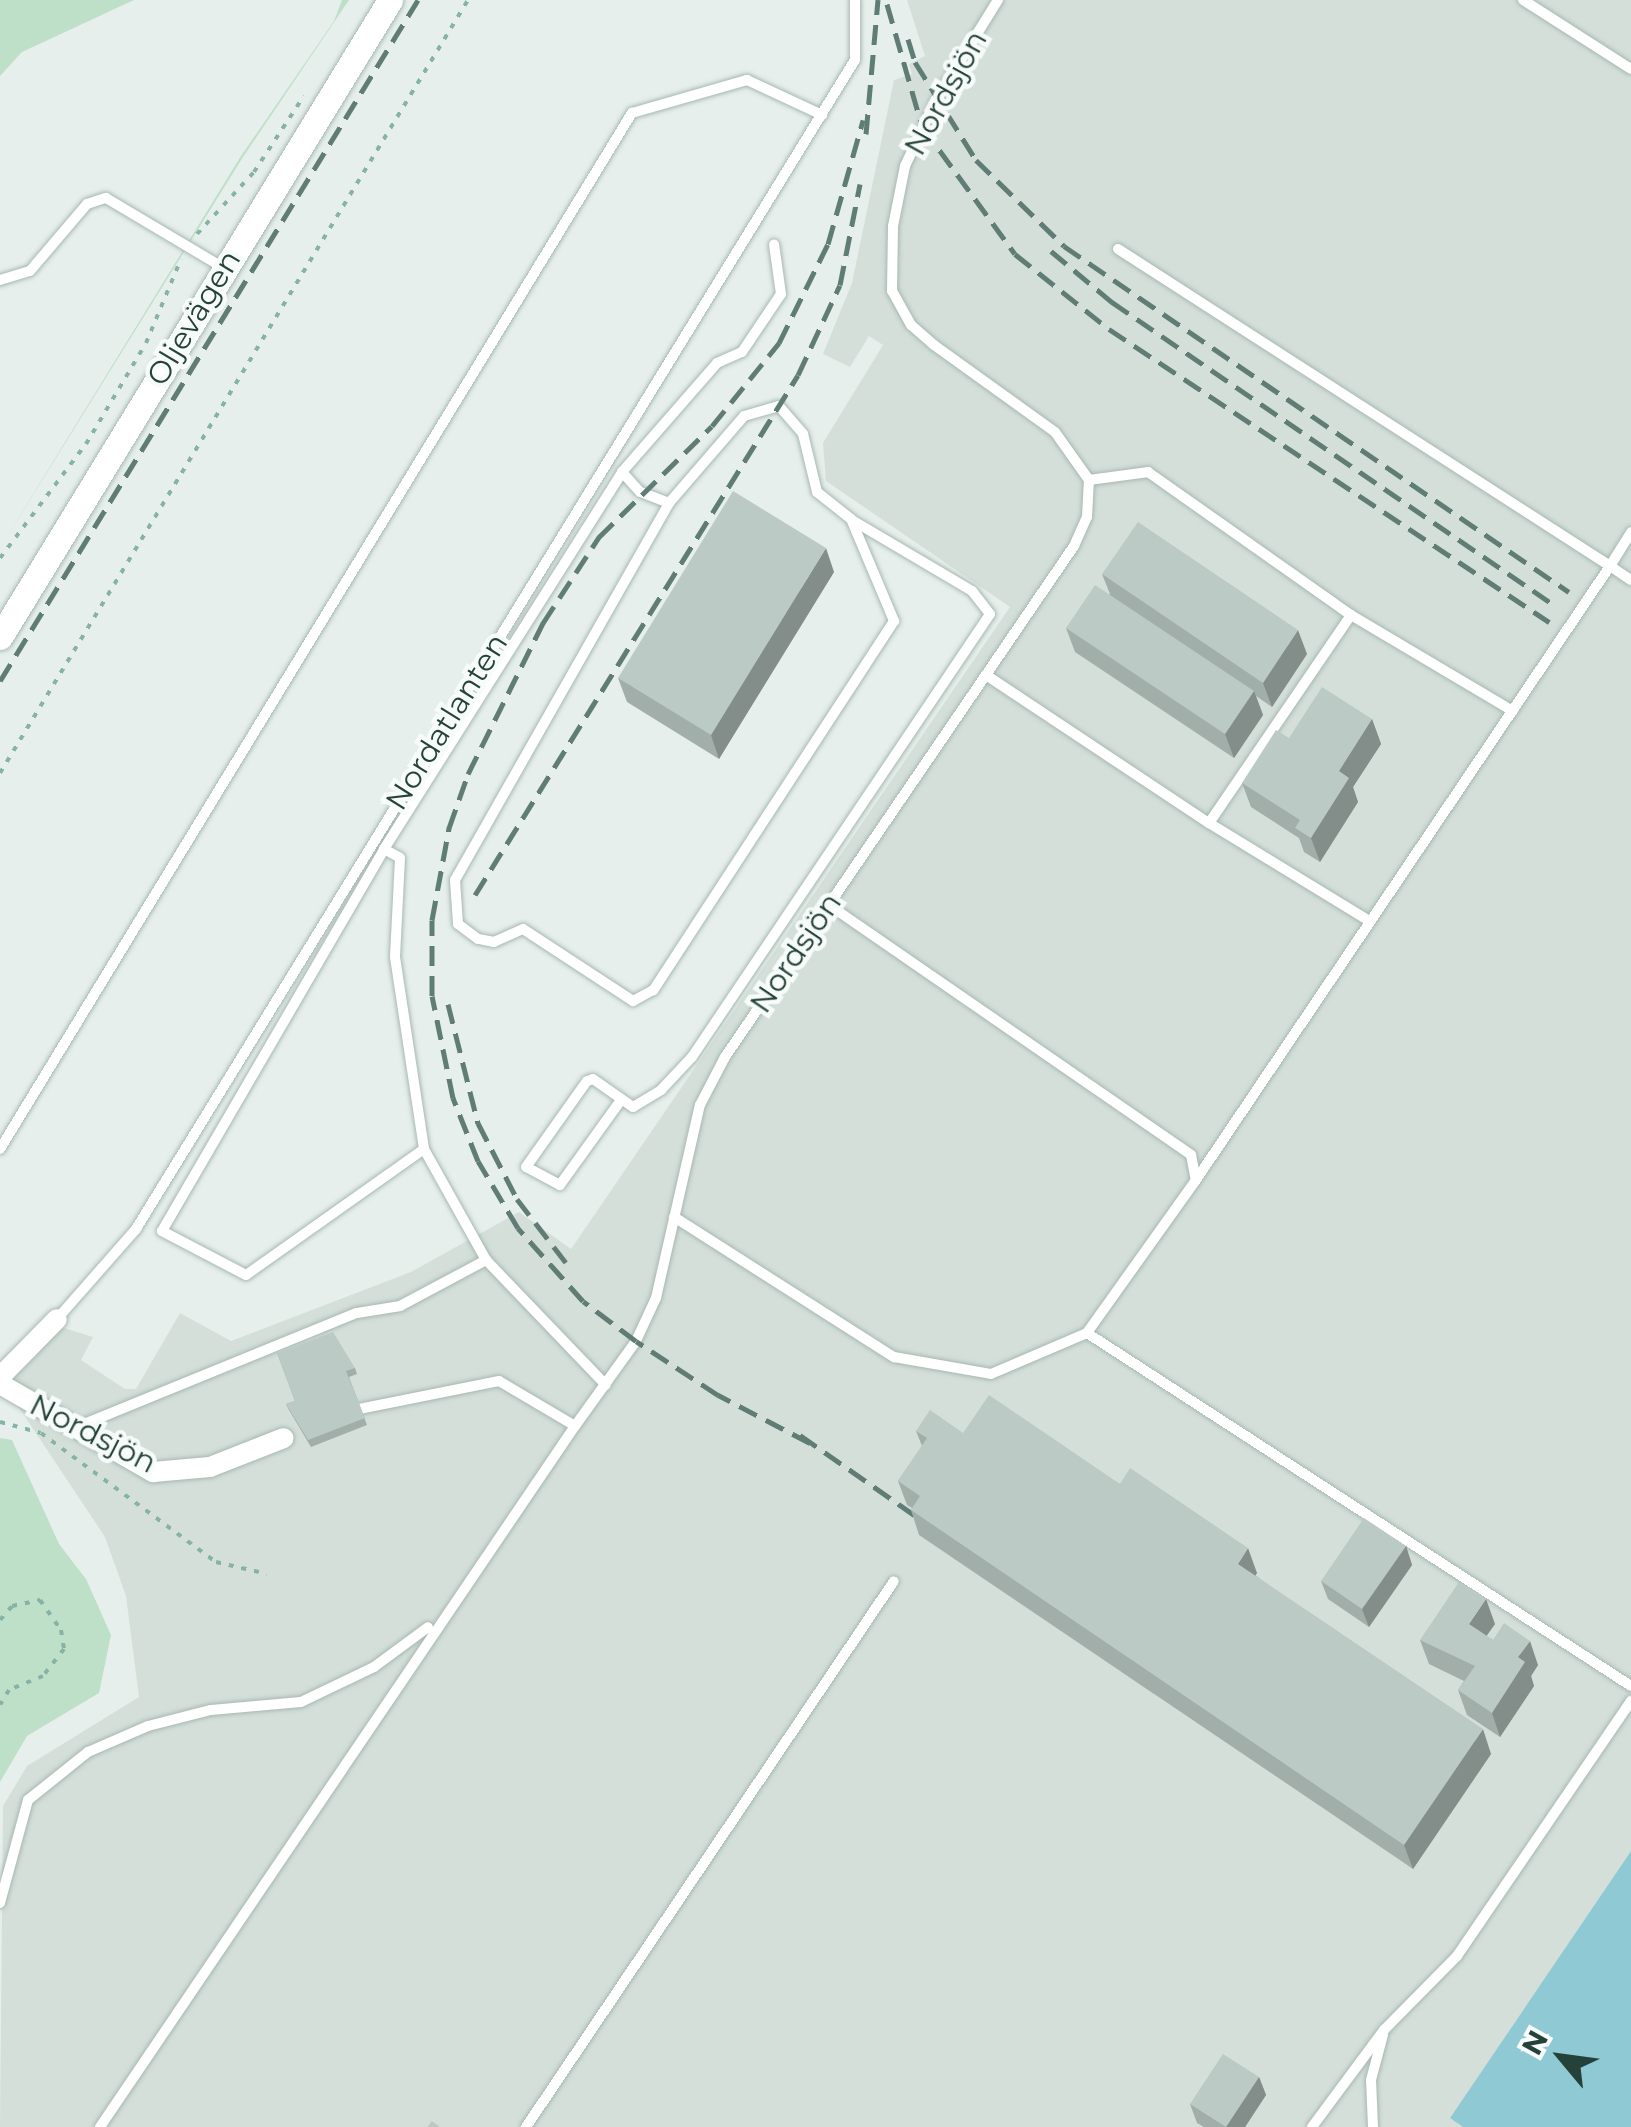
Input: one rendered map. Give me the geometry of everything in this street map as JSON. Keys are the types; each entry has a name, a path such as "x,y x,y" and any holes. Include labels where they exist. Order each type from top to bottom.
{"street":[{"name":"Oljevägen","path":"0,636 390,0"},
{"path":"0,1380 57,1318"},
{"name":"Nordsjön","path":"0,1380 72,1429 153,1472 181,1474 290,1435"}],"lane":[{"name":"Nordatlanten","path":"57,1318 136,1229 822,115 855,60 855,0"},
{"name":"Nordsjön","path":"100,2127 437,1621 606,1385 656,1298 700,1105 724,1058 1074,546 1087,517 1089,480 1055,432 911,326 892,291 893,226 905,166 936,100 998,0"},
{"path":"1524,0 1631,69"},
{"path":"0,1150 632,113 747,80 822,115"},
{"path":"0,280 30,272 87,204 106,198 224,268"},
{"path":"424,1149 246,1275 162,1231 384,848 622,472 717,363 742,352 781,294 774,244"},
{"path":"1118,248 1631,580"},
{"path":"622,1100 560,1185 526,1167 587,1081 622,1100 633,1107 661,1090 692,1057 990,614 972,592 852,520 817,492 802,434 779,406 744,416 669,503 455,880 458,924 478,939 494,942 523,929 633,1000 654,990 894,621 852,520"},
{"path":"622,472 640,492 669,503"},
{"path":"1089,480 1148,472 1352,614 1513,711"},
{"path":"674,1217 894,1356 990,1374 1087,1333 1196,1180 1631,532"},
{"path":"1210,823 1352,614"},
{"path":"986,675 1210,823 1368,920"},
{"path":"384,848 400,858 395,957 424,1149 486,1260 606,1385"},
{"path":"829,905 1191,1156 1213,1154"},
{"path":"1191,1156 1196,1180"},
{"path":"72,1429 357,1313 400,1306 486,1260"},
{"path":"1087,1333 1631,1686"},
{"path":"336,1416 499,1381 575,1426"},
{"path":"526,2127 894,1581"},
{"path":"0,1903 28,1800 88,1752 148,1726 211,1710 301,1702 374,1667 437,1621"},
{"path":"1312,2127 1384,2030 1458,1956 1631,1701"},
{"path":"1374,2127 1371,2080 1384,2030"}],"path":[{"path":"0,772 468,0"},
{"path":"0,558 86,444 146,342 168,279 188,248 212,213 254,172 305,94"},
{"path":"0,1422 42,1434 216,1562 267,1574"},
{"path":"0,1620 12,1606 40,1600 61,1630 64,1649 43,1676 9,1690 0,1705"}],"shaded area":[{"path":"907,0 1631,0 1631,1851 1450,2118 1463,2127 0,2127 3,1806 27,1766 139,1697 126,1596 105,1537 6,1388 42,1321 93,1337 81,1360 125,1389 136,1389 180,1313 231,1341 411,1272 519,1212 571,1249 1010,607 826,481 823,443 883,345 869,336 850,367 823,354 852,283 894,80 912,74 909,64 925,56"}],"green space":[{"path":"0,0 134,0 22,52 0,76"},
{"path":"342,0 349,0 243,157 0,548 241,156 334,21"},
{"path":"0,1438 12,1440 59,1544 86,1579 111,1635 99,1693 27,1736 0,1782"}],"water":[{"path":"1631,1851 1631,2127 1463,2127 1450,2118"}],"building":[{"path":"733,491 826,548 711,735 618,678"},
{"path":"1138,522 1298,630 1263,683 1102,574"},
{"path":"1095,585 1254,691 1225,734 1066,628"},
{"path":"1322,687 1372,719 1339,771 1349,778 1311,838 1295,828 1300,820 1242,783 1276,730 1289,738"},
{"path":"333,1332 355,1368 346,1371 365,1418 308,1440 286,1404 295,1401 277,1353"},
{"path":"989,1395 1120,1484 1130,1468 1248,1548 1238,1564 1483,1729 1404,1845 911,1510 920,1496 898,1481 927,1438 916,1431 930,1410 963,1433"},
{"path":"1364,1518 1406,1546 1362,1609 1321,1581"},
{"path":"1459,1582 1486,1599 1469,1624 1493,1640 1504,1623 1530,1641 1518,1657 1525,1662 1492,1713 1458,1690 1475,1666 1420,1640"},
{"path":"1223,2054 1259,2077 1226,2127 1190,2104"}],"railway":[{"path":"0,681 418,0"},
{"path":"866,134 878,0"},
{"path":"887,4 922,126 1015,254 1109,329 1549,622"},
{"path":"908,39 915,62 976,160 1064,246 1569,592"},
{"path":"810,1443 718,1395 636,1341 583,1301 518,1228 478,1161 453,1098 432,996 432,920 449,828 468,774 543,623 599,537 712,426 779,343 828,244 863,120"},
{"path":"475,895 798,375 840,285 860,184"},
{"path":"1051,251 1112,302 1557,607"},
{"path":"448,1004 478,1123 517,1199 567,1264"},
{"path":"800,1435 927,1524"}]}
